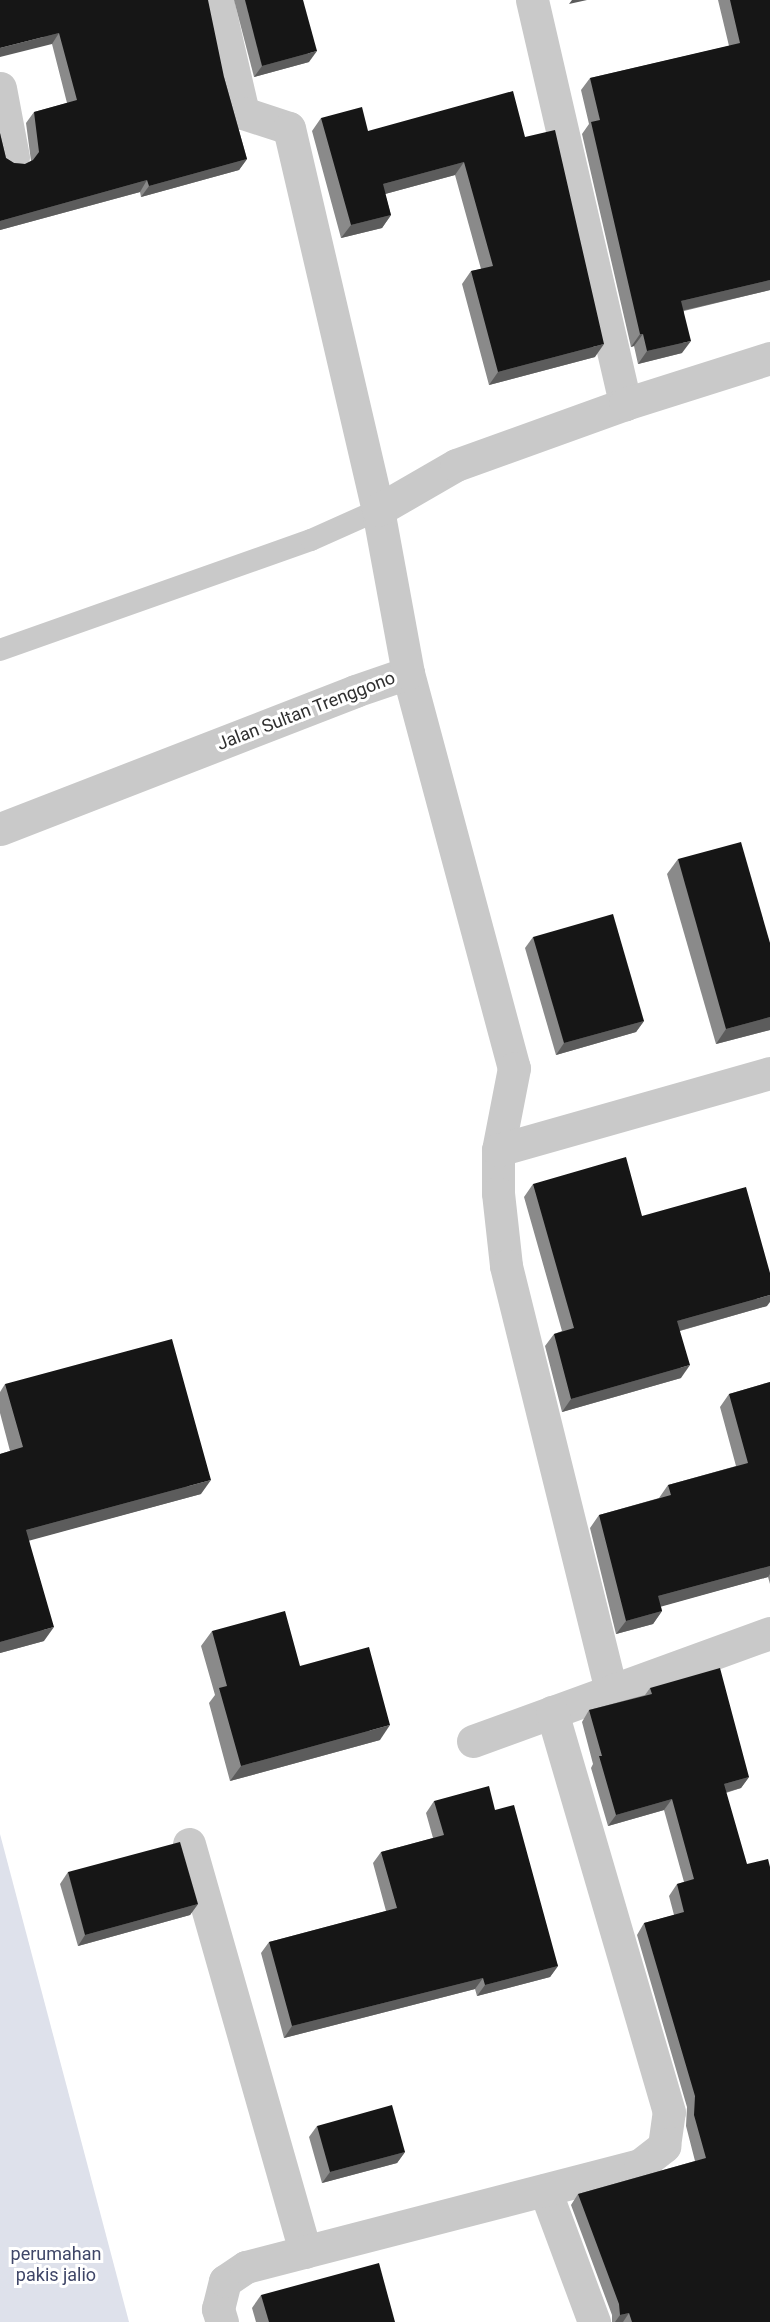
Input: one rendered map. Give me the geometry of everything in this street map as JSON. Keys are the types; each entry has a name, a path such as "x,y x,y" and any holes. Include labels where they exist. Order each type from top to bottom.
{"street":[{"name":"Jalan Sultan Trenggono","path":"0,829 355,691 408,673 378,510 289,128 243,113 217,0"},
{"path":"532,0 625,404"},
{"path":"1,100 13,157"},
{"path":"378,510 456,465 625,404 770,358"},
{"path":"408,673 514,1068 498,1150 498,1193 506,1266 611,1691"},
{"path":"498,1150 770,1073"},
{"path":"473,1740 769,1636"},
{"path":"222,2322 218,2309 225,2281 246,2267 640,2165 664,2146 669,2112 552,1712"},
{"path":"189,1844 305,2252"},
{"path":"545,2190 594,2322"}],"lane":[{"path":"0,650 311,540 378,510"}],"green space":[{"name":"perumahan pakis jalio","path":"0,1834 129,2322 0,2322"}],"building":[{"path":"0,0 208,0 224,77 247,159 149,186 147,180 0,221 0,133 6,158 14,163 25,164 33,160 39,152 34,112 77,100 59,33 0,48"},
{"path":"245,0 303,0 317,51 262,66"},
{"path":"730,0 770,0 770,280 681,301 691,341 647,351 643,334 640,334 591,122 600,120 590,78 740,43"},
{"path":"513,91 525,137 555,130 604,344 498,372 471,271 493,266 464,162 383,184 391,215 351,225 321,118 362,107 368,131"},
{"path":"741,842 770,943 770,1017 726,1029 678,859"},
{"path":"613,914 644,1021 564,1043 533,937"},
{"path":"626,1157 642,1216 746,1187 770,1273 770,1295 677,1321 690,1365 571,1399 554,1334 574,1328 533,1184"},
{"path":"172,1339 211,1480 26,1530 54,1627 0,1642 0,1454 23,1447 5,1384"},
{"path":"770,1382 770,1566 658,1596 662,1611 626,1621 599,1515 671,1495 668,1485 748,1463 729,1394"},
{"path":"285,1611 300,1666 369,1647 390,1725 241,1766 219,1688 227,1686 212,1631"},
{"path":"720,1668 749,1777 724,1784 747,1864 768,1859 770,1867 770,2322 632,2322 629,2313 620,2315 619,2304 578,2194 706,2158 694,2115 695,2096 644,1923 684,1912 677,1884 694,1879 672,1799 616,1815 589,1710 652,1694 650,1688"},
{"path":"489,1786 495,1810 514,1805 558,1966 485,1985 483,1978 292,2026 269,1942 397,1908 381,1852 444,1835 434,1801"},
{"path":"180,1842 198,1904 85,1935 68,1872"},
{"path":"392,2105 405,2152 330,2172 317,2126"},
{"path":"379,2263 395,2322 269,2322 261,2295"}]}
